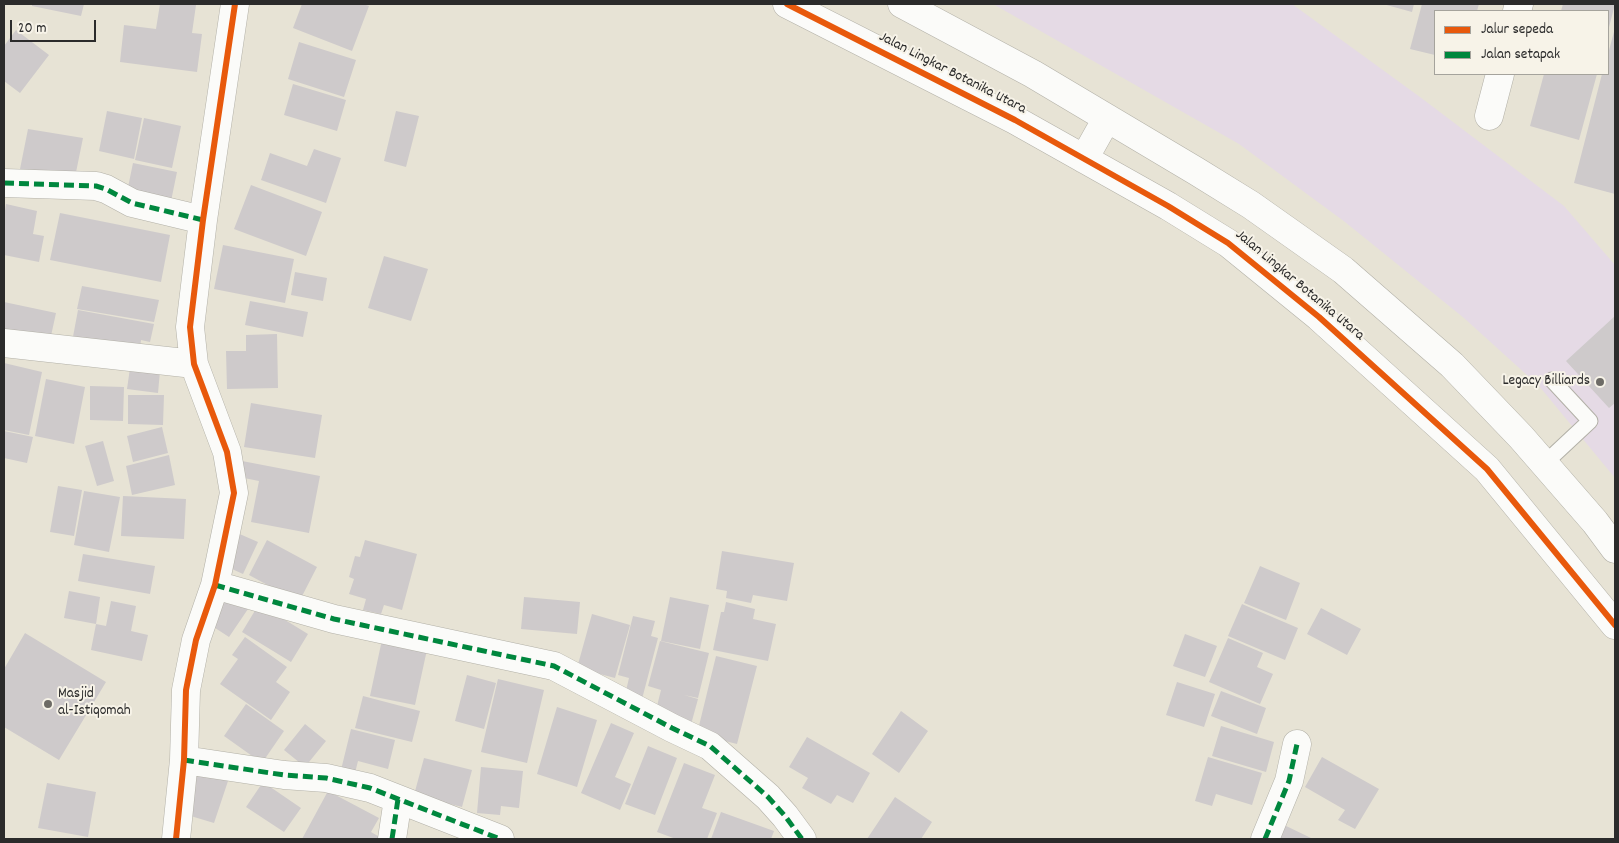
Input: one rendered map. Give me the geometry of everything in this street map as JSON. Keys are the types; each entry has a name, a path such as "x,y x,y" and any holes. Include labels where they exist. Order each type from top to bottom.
{"street":[{"path":"176,839 184,760 186,690 196,640 215,585 234,493 227,452 194,364 190,327 203,220 235,4"},
{"name":"Jalan Lingkar Botanika Utara","path":"787,4 1015,120 1228,242 1319,317 1487,469 1615,625"},
{"name":"Jalan Lingkar Botanika Utara","path":"902,4 1033,74 1251,205 1342,270 1452,365 1544,464 1595,522 1615,549"},
{"path":"1489,116 1500,75"},
{"path":"1084,159 1107,118"},
{"path":"4,183 96,186 106,189 132,203 203,220"},
{"path":"4,343 194,364"},
{"path":"215,585 334,619 554,666 710,746 768,797 802,839"},
{"path":"1265,839 1289,781 1297,744"},
{"path":"184,760 284,775 326,778 370,788 500,839"},
{"path":"392,839 398,799"}],"lane":[{"path":"1544,464 1590,421 1552,380"}],"shaded area":[{"path":"993,4 1292,4 1420,97 1564,206 1615,265 1615,478 1539,386 1464,318 1345,222 1239,144"}],"building":[{"path":"32,4 84,4 81,16 32,6"},
{"path":"160,4 196,5 192,33 202,34 197,72 120,62 124,25 156,29"},
{"path":"302,4 363,4 369,6 352,51 293,28"},
{"path":"1383,4 1414,4 1412,12"},
{"path":"1422,4 1479,4 1477,10 1434,10 1434,55 1410,49"},
{"path":"1563,4 1615,4 1609,27 1609,10 1561,10"},
{"path":"1615,28 1615,194 1574,183 1602,75 1609,75 1609,50"},
{"path":"16,30 49,55 20,93 4,81 4,46"},
{"path":"299,42 356,60 344,97 288,79"},
{"path":"1544,75 1597,75 1579,140 1530,126"},
{"path":"293,84 346,100 337,131 284,115"},
{"path":"107,111 142,118 134,159 99,151"},
{"path":"396,111 419,116 406,167 384,161"},
{"path":"144,118 181,126 172,168 135,160"},
{"path":"28,129 83,138 74,182 19,174"},
{"path":"314,149 341,158 326,203 261,180 270,153 307,166"},
{"path":"133,163 177,172 170,206 126,197"},
{"path":"251,185 322,212 306,256 234,229"},
{"path":"6,204 37,211 33,234 44,236 39,262 4,255"},
{"path":"60,213 170,235 161,282 50,260"},
{"path":"223,245 294,259 285,303 214,289"},
{"path":"384,256 428,269 411,321 368,308"},
{"path":"295,272 327,278 323,301 291,295"},
{"path":"82,286 159,300 154,322 77,309"},
{"path":"250,301 308,312 303,337 245,325"},
{"path":"4,302 56,313 49,345 4,335"},
{"path":"78,310 154,324 150,342 141,340 139,355 72,342"},
{"name":"Legacy Billiards","path":"1615,316 1615,403 1609,408 1566,361"},
{"path":"277,334 278,388 227,389 226,351 246,351 246,335"},
{"path":"4,363 42,372 29,435 4,430"},
{"path":"130,368 160,371 158,393 127,389"},
{"path":"46,379 85,387 74,444 35,436"},
{"path":"90,386 124,387 123,421 90,420"},
{"path":"128,395 164,395 163,425 128,424"},
{"path":"251,403 322,415 315,458 244,447"},
{"path":"162,427 168,453 133,462 127,436"},
{"path":"4,431 33,437 27,463 4,458"},
{"path":"103,441 114,481 97,486 85,446"},
{"path":"169,455 175,485 132,495 126,466"},
{"path":"242,461 320,476 309,533 251,522 259,481 239,477"},
{"path":"58,486 82,490 74,536 50,532"},
{"path":"84,491 120,497 109,552 74,545"},
{"path":"123,496 186,499 184,539 121,536"},
{"path":"235,532 258,542 243,574 221,564"},
{"path":"267,540 317,567 299,602 249,575"},
{"path":"365,540 417,554 402,610 384,605 381,614 363,610 366,599 349,594 354,579 349,577 355,556 360,557"},
{"path":"722,551 794,563 787,601 753,595 751,603 726,598 727,591 716,589"},
{"path":"83,554 155,566 150,594 78,581"},
{"path":"1260,566 1300,583 1286,620 1244,603"},
{"path":"69,591 100,597 96,624 64,618"},
{"path":"227,595 248,609 229,637 209,624"},
{"path":"524,597 580,602 577,634 521,629"},
{"path":"670,597 709,605 700,649 661,641"},
{"path":"111,601 136,606 131,631 148,635 142,661 91,650 96,624 106,626"},
{"path":"726,602 755,609 753,619 776,624 768,661 713,650 721,612 724,612"},
{"path":"259,604 308,634 291,662 242,632"},
{"path":"1242,604 1298,628 1285,660 1228,636"},
{"path":"1321,608 1361,629 1347,655 1307,634"},
{"path":"592,614 630,625 615,678 577,668"},
{"path":"633,616 655,621 651,636 658,638 642,699 625,695 629,678 618,675"},
{"name":"Masjid al-Istiqomah","path":"25,633 106,682 59,760 4,727 4,669"},
{"path":"1185,634 1217,646 1205,677 1173,666"},
{"path":"383,635 428,645 415,705 370,696"},
{"path":"245,637 287,667 276,682 290,692 271,720 220,684 238,659 232,655"},
{"path":"1228,638 1263,653 1257,667 1273,674 1260,704 1209,682"},
{"path":"660,641 709,653 698,698 684,695 698,699 690,728 654,718 661,690 648,686"},
{"path":"716,656 757,666 737,744 697,734"},
{"path":"467,675 496,683 484,729 455,721"},
{"path":"498,679 544,690 527,763 481,752"},
{"path":"1177,682 1215,694 1204,727 1166,715"},
{"path":"1221,691 1266,708 1257,734 1211,716"},
{"path":"363,696 420,711 412,742 355,728"},
{"path":"246,704 284,731 262,763 224,736"},
{"path":"557,707 597,720 577,787 537,774"},
{"path":"901,711 928,731 899,773 872,754"},
{"path":"611,723 634,733 615,777 631,784 620,810 581,793"},
{"path":"305,724 326,741 305,767 284,750"},
{"path":"1221,726 1274,742 1266,772 1212,756"},
{"path":"351,729 395,740 388,769 358,761 354,777 340,774"},
{"path":"807,737 870,773 853,803 837,795 831,804 802,788 808,778 789,767"},
{"path":"648,746 677,758 655,815 625,804"},
{"path":"1208,757 1262,773 1252,805 1216,794 1212,806 1195,801"},
{"path":"1322,757 1379,789 1355,829 1338,820 1345,810 1305,787"},
{"path":"424,758 472,770 462,807 414,795"},
{"path":"684,763 715,775 702,808 717,813 707,839 676,839 657,832"},
{"path":"481,767 523,771 519,808 501,806 500,815 477,813"},
{"path":"199,768 229,778 214,823 184,814"},
{"path":"263,782 301,808 284,832 246,807"},
{"path":"47,783 96,792 88,837 38,828"},
{"path":"328,791 379,818 371,832 383,839 302,839"},
{"path":"895,797 932,822 921,839 867,839"},
{"path":"721,812 774,831 771,839 711,839"},
{"path":"1280,823 1313,839 1272,839"}],"marked path":[{"path":"4,183 96,186 106,189 132,203 203,220"},
{"path":"215,585 334,619 554,666 710,746 768,797 802,839"},
{"path":"1265,839 1289,781 1297,744"},
{"path":"184,760 284,775 326,778 370,788 500,839"},
{"path":"392,839 398,799"}],"cycle path":[{"path":"176,839 184,760 186,690 196,640 215,585 234,493 227,452 194,364 190,327 203,220 235,4"},
{"path":"787,4 1015,120 1168,206 1228,243 1319,317 1487,469 1615,625"}],"place":[{"name":"Legacy Billiards","path":"1600,382"},
{"name":"Masjid al-Istiqomah","path":"48,704"}]}
